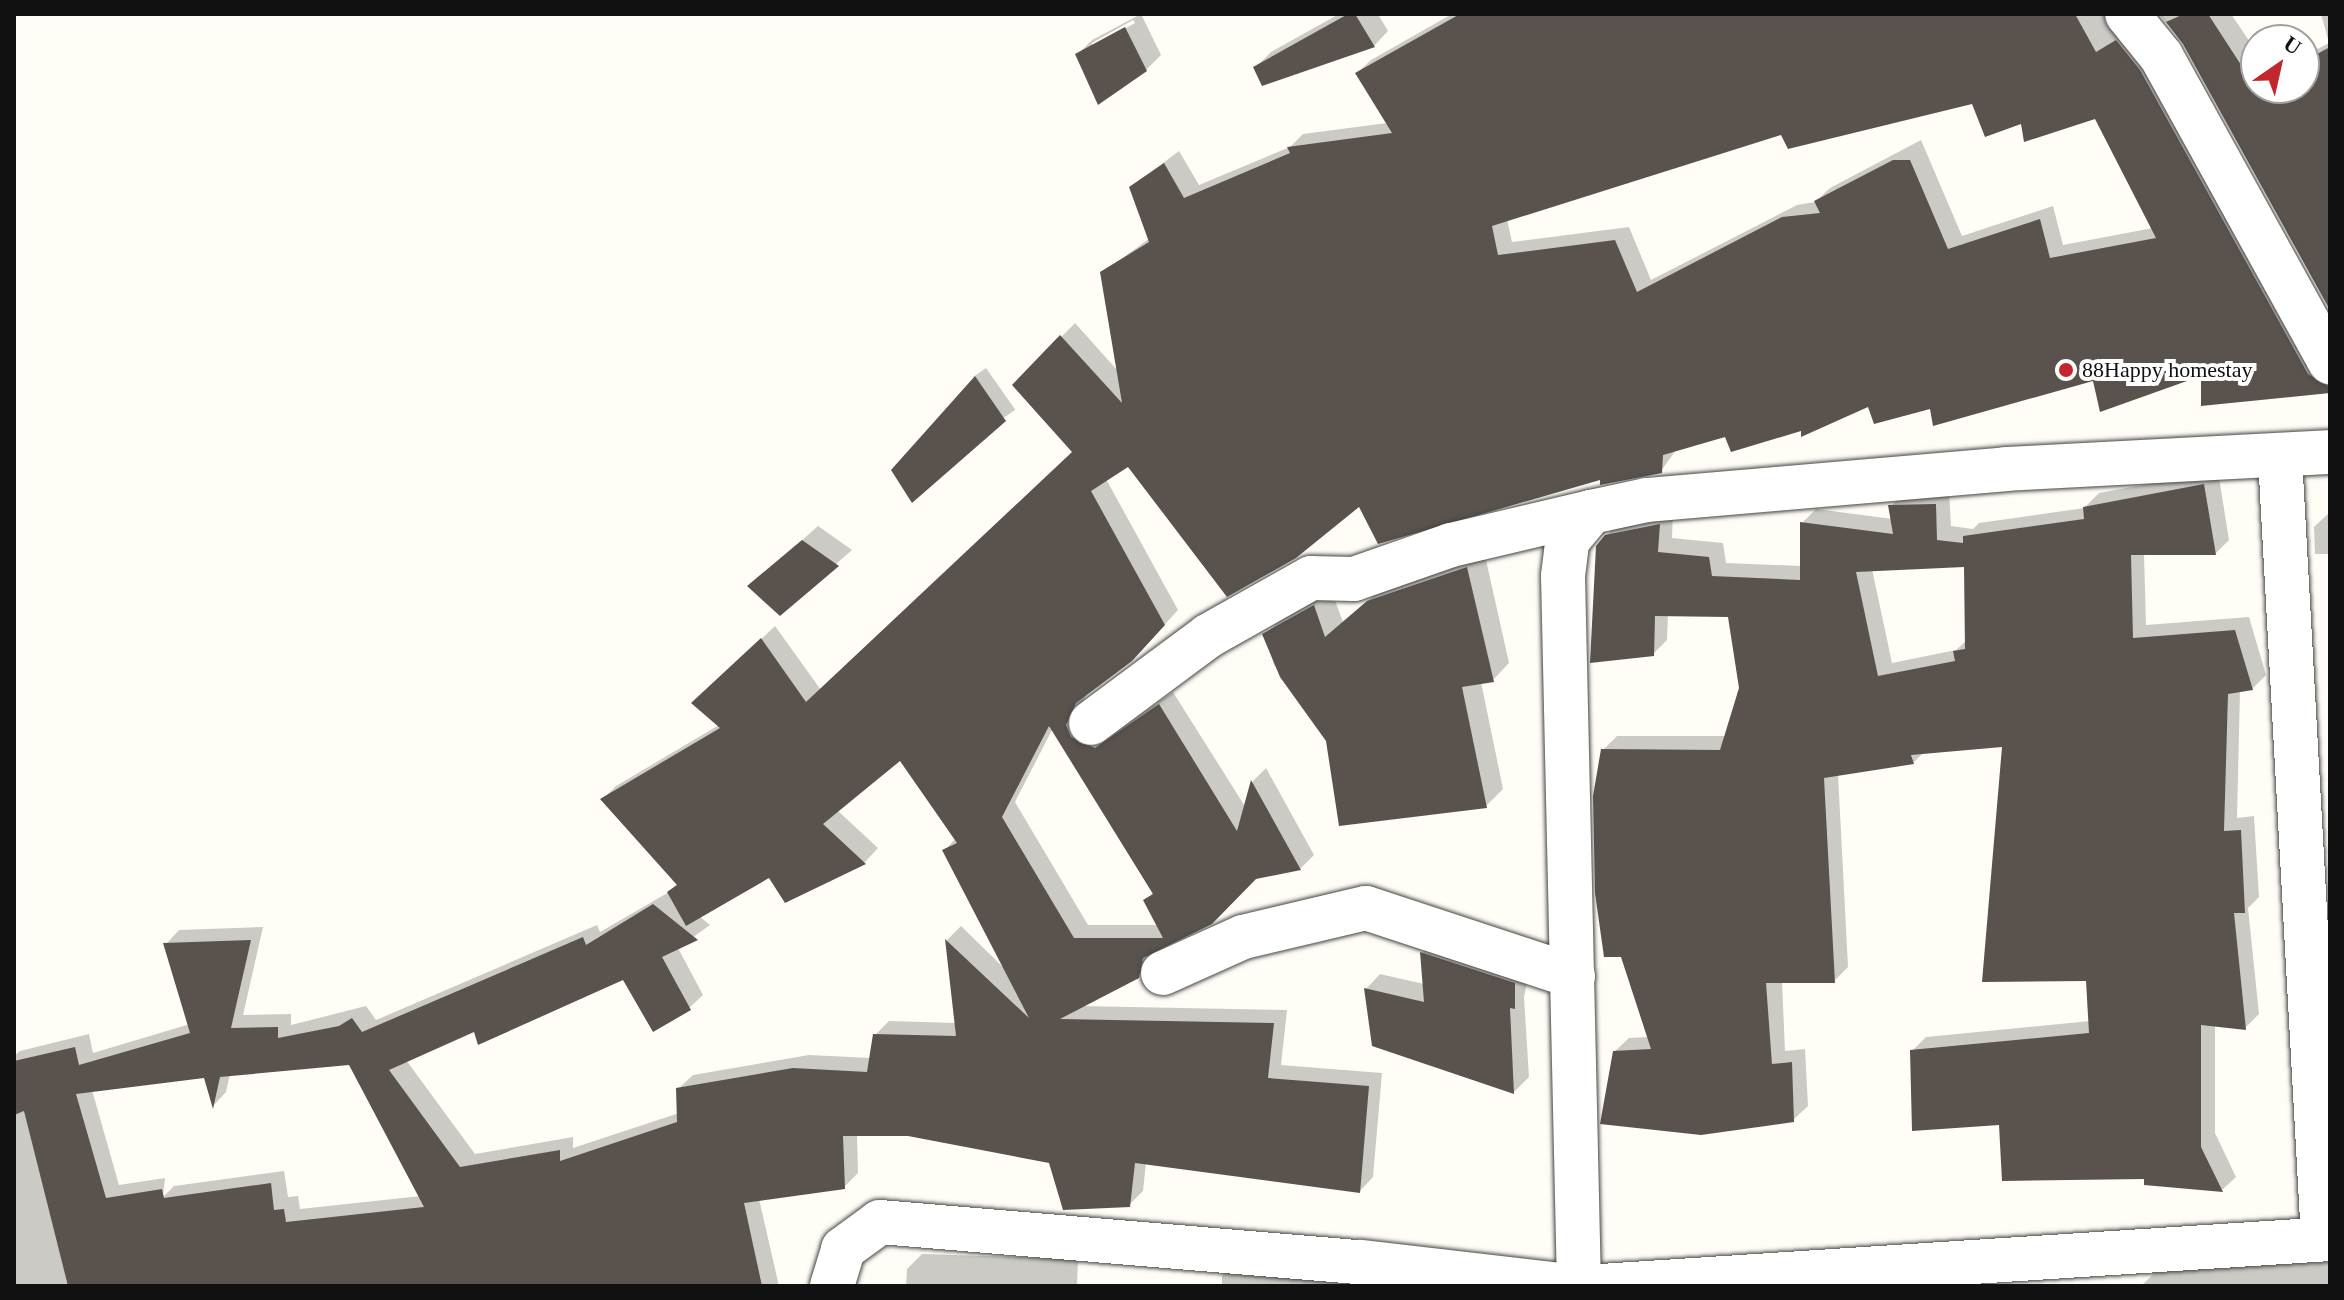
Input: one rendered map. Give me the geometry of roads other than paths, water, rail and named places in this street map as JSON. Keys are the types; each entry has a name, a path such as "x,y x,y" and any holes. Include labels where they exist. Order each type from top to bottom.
{"street":[{"path":"2127,14 2161,56 2330,362"},
{"path":"1091,723 1208,636 1311,578 1354,579 1451,545 1591,512 1647,500 2006,469 2330,452"},
{"path":"1601,1286 2326,1238 2280,457"},
{"path":"1579,1286 1563,576 1567,541 1591,512"},
{"path":"1163,973 1243,937 1366,908 1573,976"},
{"path":"832,1286 843,1249 880,1222 1361,1262 1568,1286"}],"place":[{"name":"88Happy homestay","path":"2066,370"}]}
